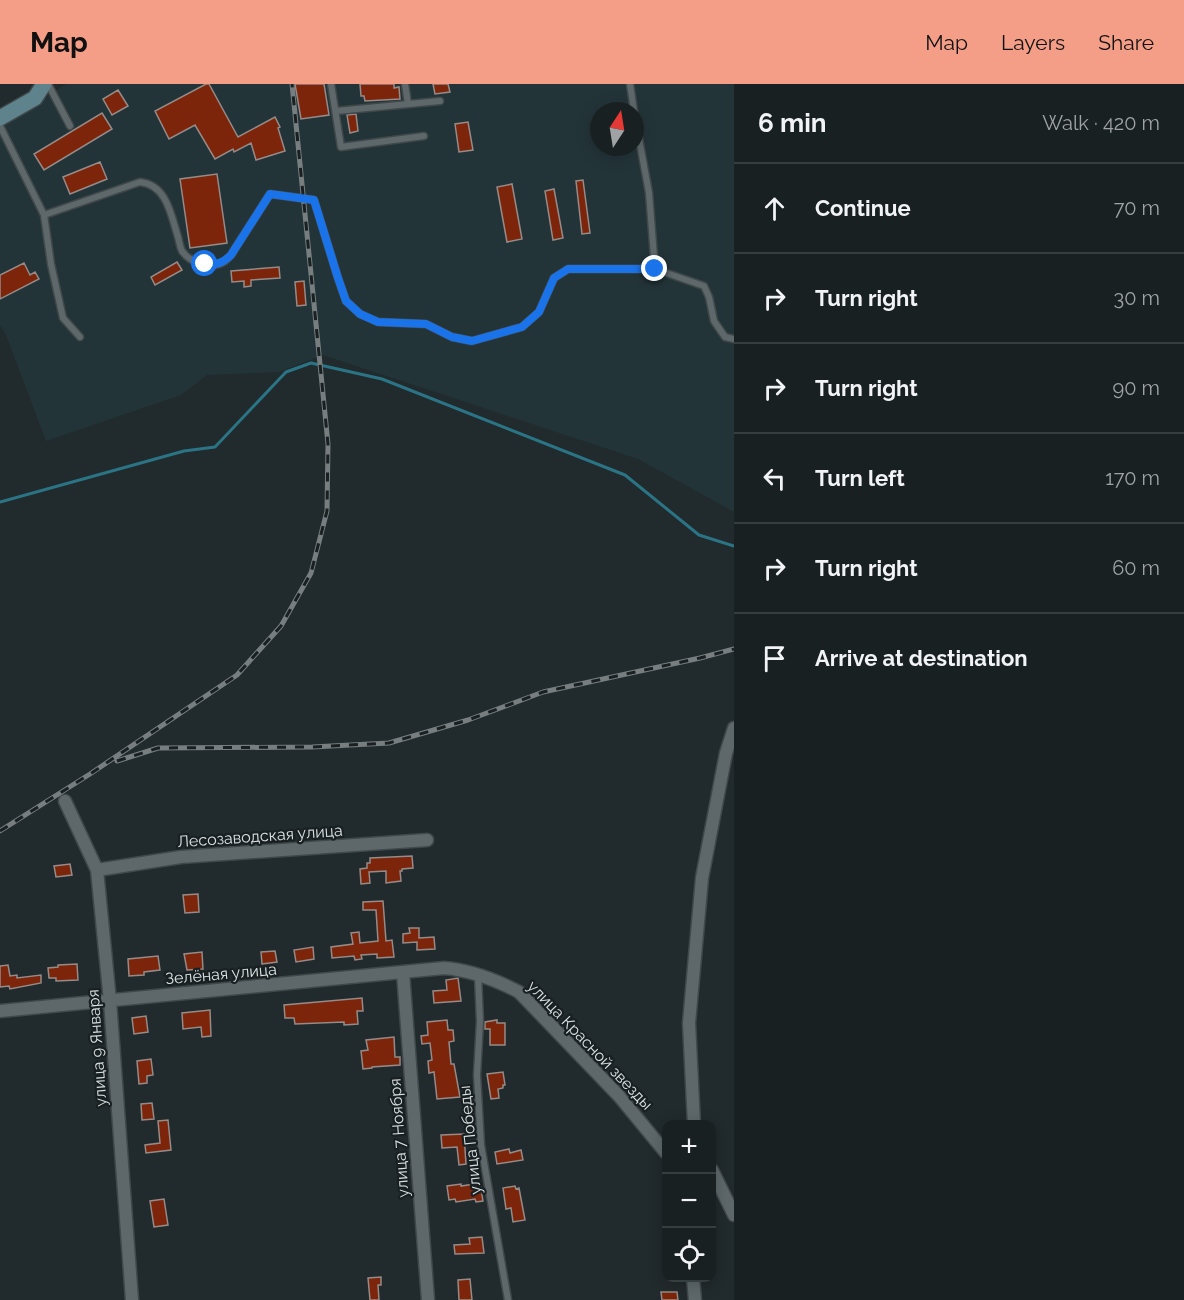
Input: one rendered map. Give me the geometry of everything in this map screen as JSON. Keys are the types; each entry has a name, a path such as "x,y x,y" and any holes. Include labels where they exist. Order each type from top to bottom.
{"street":[{"path":"0,118 35,98 46,84"},
{"path":"694,1120 689,1023 702,878 726,753 734,728"},
{"name":"улица 9 Января","path":"65,801 97,870 110,1001 132,1300"},
{"name":"Лесозаводская улица","path":"97,870 181,857 427,840"},
{"name":"Зелёная улица","path":"0,1011 444,968"},
{"name":"улица Красной звезды","path":"444,968 459,969 499,982 519,992 620,1096 662,1145"},
{"name":"улица 7 Ноября","path":"403,973 428,1300"},
{"path":"713,1174 734,1215"},
{"path":"693,1282 695,1300"}],"lane":[{"path":"46,84 70,126"},
{"path":"331,84 341,147 424,136"},
{"path":"405,84 408,104"},
{"path":"630,84 633,102"},
{"path":"336,111 440,101"},
{"path":"0,126 44,215 51,264 63,318 80,337"},
{"path":"642,156 649,193 655,269"},
{"path":"44,215 140,182 148,183 162,193 168,204 182,251 193,261 217,265 231,255 270,194 314,200 346,301 360,314 378,322 426,324 452,337 472,341 522,327 539,312 554,278 568,269 655,269 704,286 714,321 725,337 734,339"},
{"name":"улица Победы","path":"478,976 480,1021 477,1075 481,1145 508,1300"}],"shaded area":[{"path":"66,84 734,84 734,512 638,459 323,355 279,372 207,375 181,395 46,441 6,335 0,325 0,129"}],"building":[{"path":"209,84 238,137 275,117 280,127 278,128 285,151 256,160 251,143 234,152 233,149 215,159 195,125 169,139 155,111"},
{"path":"295,84 324,84 329,115 301,119"},
{"path":"360,84 394,84 394,88 399,87 400,99 365,101 364,96 361,96"},
{"path":"433,84 448,84 450,92 435,94"},
{"path":"118,90 128,106 112,115 103,99"},
{"path":"102,113 112,129 44,170 34,154"},
{"path":"356,114 358,131 350,133 347,115"},
{"path":"468,122 473,150 459,152 455,124"},
{"path":"100,162 107,179 70,194 63,177"},
{"path":"217,174 227,243 190,248 180,179"},
{"path":"583,180 590,233 582,234 576,181"},
{"path":"512,184 522,239 507,242 497,187"},
{"path":"554,189 563,238 553,240 545,191"},
{"path":"177,262 182,270 155,285 151,277"},
{"path":"24,263 30,275 35,272 39,279 0,299 0,275"},
{"path":"279,267 280,278 251,280 251,286 244,287 244,281 232,282 231,271"},
{"path":"304,281 306,305 297,306 295,282"},
{"path":"412,856 413,868 400,871 401,881 386,883 386,871 369,872 370,883 361,884 360,869 367,868 370,858"},
{"path":"70,864 72,875 56,877 54,866"},
{"path":"198,894 199,912 185,913 183,895"},
{"path":"383,901 386,941 392,940 394,957 377,958 377,954 361,955 362,959 355,960 354,956 332,958 331,947 353,944 351,933 359,932 360,943 378,941 376,910 363,910 363,902"},
{"path":"409,928 419,928 419,938 434,937 435,949 417,950 417,942 403,943 403,934 410,933"},
{"path":"313,947 314,959 296,962 294,950"},
{"path":"275,951 277,962 262,964 261,952"},
{"path":"202,952 203,969 187,970 184,954"},
{"path":"158,956 160,970 144,972 144,975 129,976 128,959"},
{"path":"77,964 78,980 56,981 56,978 49,978 48,968"},
{"path":"8,965 10,976 17,975 17,978 41,975 41,983 10,989 9,986 0,987 0,966"},
{"path":"458,978 461,1001 434,1003 433,991 447,990 446,980"},
{"path":"362,998 363,1011 357,1011 358,1024 344,1025 344,1022 295,1024 294,1018 285,1018 284,1005"},
{"path":"210,1010 211,1036 202,1037 201,1027 183,1029 182,1013"},
{"path":"146,1016 148,1032 134,1034 132,1018"},
{"path":"447,1020 448,1030 453,1030 454,1041 449,1042 451,1064 454,1064 460,1097 437,1099 434,1072 429,1073 428,1061 432,1060 430,1043 422,1044 421,1036 428,1035 427,1022"},
{"path":"497,1020 497,1023 505,1023 505,1045 490,1045 490,1029 485,1029 485,1022"},
{"path":"394,1037 395,1057 400,1057 400,1065 363,1069 361,1051 368,1050 366,1040"},
{"path":"151,1059 153,1075 147,1076 147,1083 139,1084 137,1061"},
{"path":"503,1072 505,1085 498,1089 499,1098 491,1099 487,1074"},
{"path":"152,1103 154,1119 142,1120 141,1104"},
{"path":"168,1120 171,1150 146,1153 145,1145 160,1143 158,1121"},
{"path":"464,1134 466,1164 459,1165 457,1147 442,1148 441,1135"},
{"path":"509,1149 510,1153 521,1150 523,1160 497,1164 495,1152"},
{"path":"480,1183 483,1201 449,1200 447,1186"},
{"path":"515,1186 516,1189 519,1188 525,1220 513,1222 511,1208 506,1209 503,1188"},
{"path":"164,1199 168,1225 154,1227 150,1201"},
{"path":"482,1237 484,1253 455,1254 454,1245 470,1244 469,1238"},
{"path":"381,1277 381,1285 378,1285 379,1300 370,1300 368,1278"},
{"path":"470,1279 472,1300 459,1300 458,1280"},
{"path":"661,1292 677,1292 678,1300 662,1300"}],"waterway":[{"path":"0,502 184,451 215,447 286,372 311,363 382,379 625,475 699,535 734,546"}],"railway":[{"path":"0,831 90,774 237,675 281,626 311,573 327,511 328,444 292,84"},
{"path":"117,761 158,748 312,747 389,743 468,720 543,692 734,649"}],"route":[{"path":"205,264 217,265 231,255 270,194 314,200 346,301 360,314 378,322 426,324 452,337 472,341 522,327 539,312 554,278 568,269 655,269"}]}
